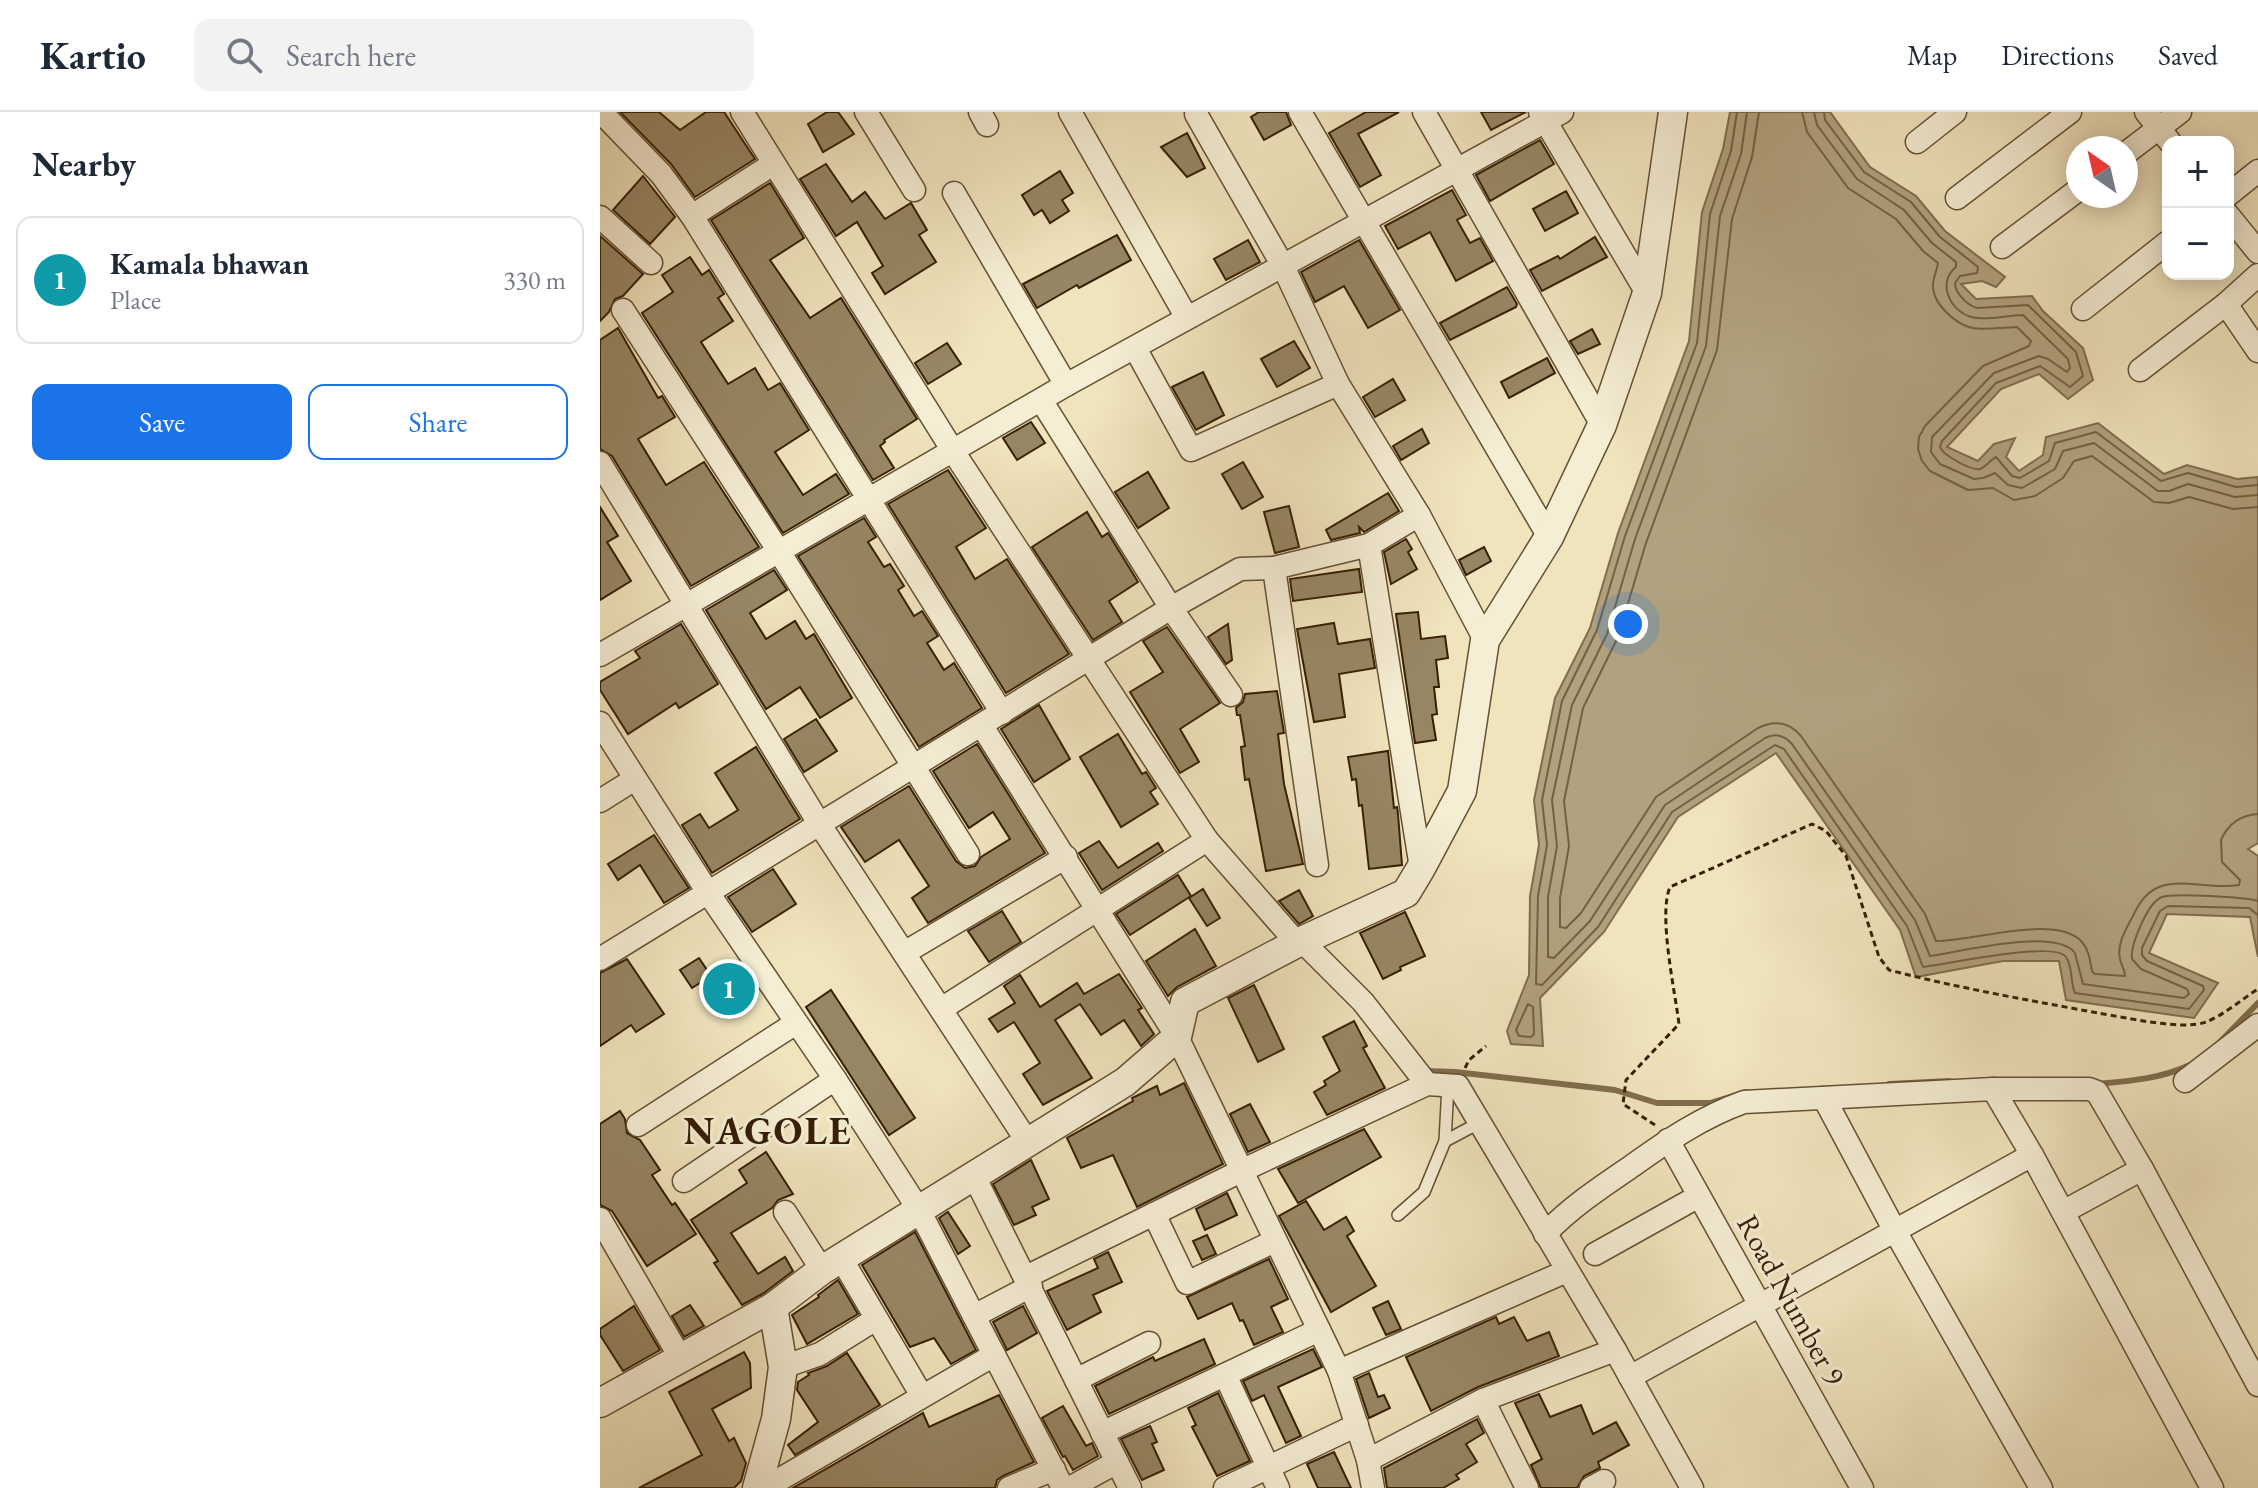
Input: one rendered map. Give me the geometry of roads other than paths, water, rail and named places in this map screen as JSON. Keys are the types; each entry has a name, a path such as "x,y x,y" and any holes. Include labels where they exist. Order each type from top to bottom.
{"street":[{"path":"601,112 661,174 692,216 1002,713"},
{"path":"742,112 953,451 1207,840 1299,942 1363,1002 1438,1085"},
{"path":"866,112 914,190"},
{"path":"1300,112 1549,537"},
{"path":"1424,112 1602,425"},
{"path":"600,1403 773,1307 831,1264 1125,1082 1177,1037 1185,1002 1299,942 1406,893 1462,791 1485,640 1549,537 1602,425 1647,293 1673,112"},
{"path":"1917,142 1955,112"},
{"path":"1957,198 2070,112"},
{"path":"2138,143 2180,112"},
{"path":"1196,114 1283,266 1338,384 1419,515 1485,640"},
{"path":"1078,115 1187,318"},
{"path":"600,655 1066,385 1457,170 1549,115 1647,293"},
{"path":"692,216 773,164"},
{"path":"2234,190 2258,171"},
{"path":"954,193 1066,385"},
{"path":"2002,247 2066,199"},
{"path":"600,217 651,263"},
{"path":"2234,222 2258,252"},
{"path":"2083,309 2162,247"},
{"path":"2140,370 2226,304 2258,275"},
{"path":"2226,304 2258,351"},
{"path":"623,310 780,553 968,854"},
{"path":"1135,348 1191,450 1338,384"},
{"path":"1041,400 1171,608 1231,695"},
{"path":"600,463 820,825 1027,1141"},
{"path":"600,959 1171,608 1240,569 1274,568 1369,545 1419,515"},
{"path":"1369,545 1421,868"},
{"path":"1274,568 1317,865"},
{"path":"600,723 709,894 835,1079 919,1210 1058,1478 1009,1488"},
{"path":"982,726 1177,1037 1339,1371 1368,1460 1373,1488"},
{"path":"600,801 635,779"},
{"path":"941,1009 1207,840"},
{"path":"904,953 1066,857"},
{"path":"638,1125 796,1023"},
{"path":"2185,1081 2258,1025"},
{"path":"684,1181 835,1079"},
{"path":"974,1316 1029,1281 1241,1171 1438,1085 1458,1086 1615,1350 1692,1488"},
{"path":"1545,1234 1571,1208 1668,1140 1716,1112 1744,1102 1993,1089 2089,1089 2097,1092 2142,1169 2258,1385"},
{"path":"1993,1089 2032,1155 2212,1488"},
{"path":"1824,1098 1895,1231 2041,1488"},
{"name":"Road Number 9","path":"1668,1140 1862,1488"},
{"path":"1630,1377 2032,1155"},
{"path":"2063,1212 2142,1169"},
{"path":"973,1174 1130,1488"},
{"path":"1595,1254 1699,1196"},
{"path":"785,1212 876,1319 922,1396"},
{"path":"1154,1214 1187,1283 1275,1241"},
{"path":"600,1219 681,1359"},
{"path":"1339,1371 1567,1271"},
{"path":"757,1488 776,1419 783,1367 773,1307"},
{"path":"783,1367 820,1354 876,1319"},
{"path":"1102,1433 1319,1330"},
{"path":"1076,1380 1149,1343"},
{"path":"1368,1460 1483,1400 1615,1350"},
{"path":"765,1488 994,1355"},
{"path":"1225,1375 1273,1478"},
{"path":"1483,1400 1527,1488"},
{"path":"1225,1488 1273,1478 1357,1425"},
{"path":"1070,1488 1117,1462"}],"lane":[{"path":"1398,1215 1424,1192 1445,1141 1438,1085"},
{"path":"1445,1141 1479,1123"}],"water":[{"path":"1730,112 1830,112 1870,167 1916,196 1945,231 2005,277 1996,287 1982,281 1961,284 1976,299 2032,296 2043,311 2083,348 2093,380 2068,399 2039,374 2001,389 1947,447 1978,461 1994,444 2015,438 2006,457 2019,471 2043,455 2046,437 2098,423 2164,474 2187,465 2237,479 2258,477 2258,843 2248,849 2258,856 2258,957 2250,917 2167,914 2149,953 2218,983 2194,1018 2066,1000 2059,961 2003,961 1916,977 1900,930 1776,753 1678,817 1604,932 1540,998 1543,1046 1511,1044 1507,1031 1529,975 1530,896 1539,845 1534,800 1555,698 1590,628 1618,533 1689,341 1702,212 1723,149"}],"waterway":[{"path":"2218,1044 2258,1003"},
{"path":"2096,1084 2156,1076 2190,1065"},
{"path":"1426,1071 1615,1090 1657,1103 1710,1103 1746,1092"},
{"path":"1889,1084 1949,1081"}],"place":[{"name":"Kamala bhawan","path":"729,989"}],"district":[{"name":"NAGOLE","path":"768,1131"}]}
